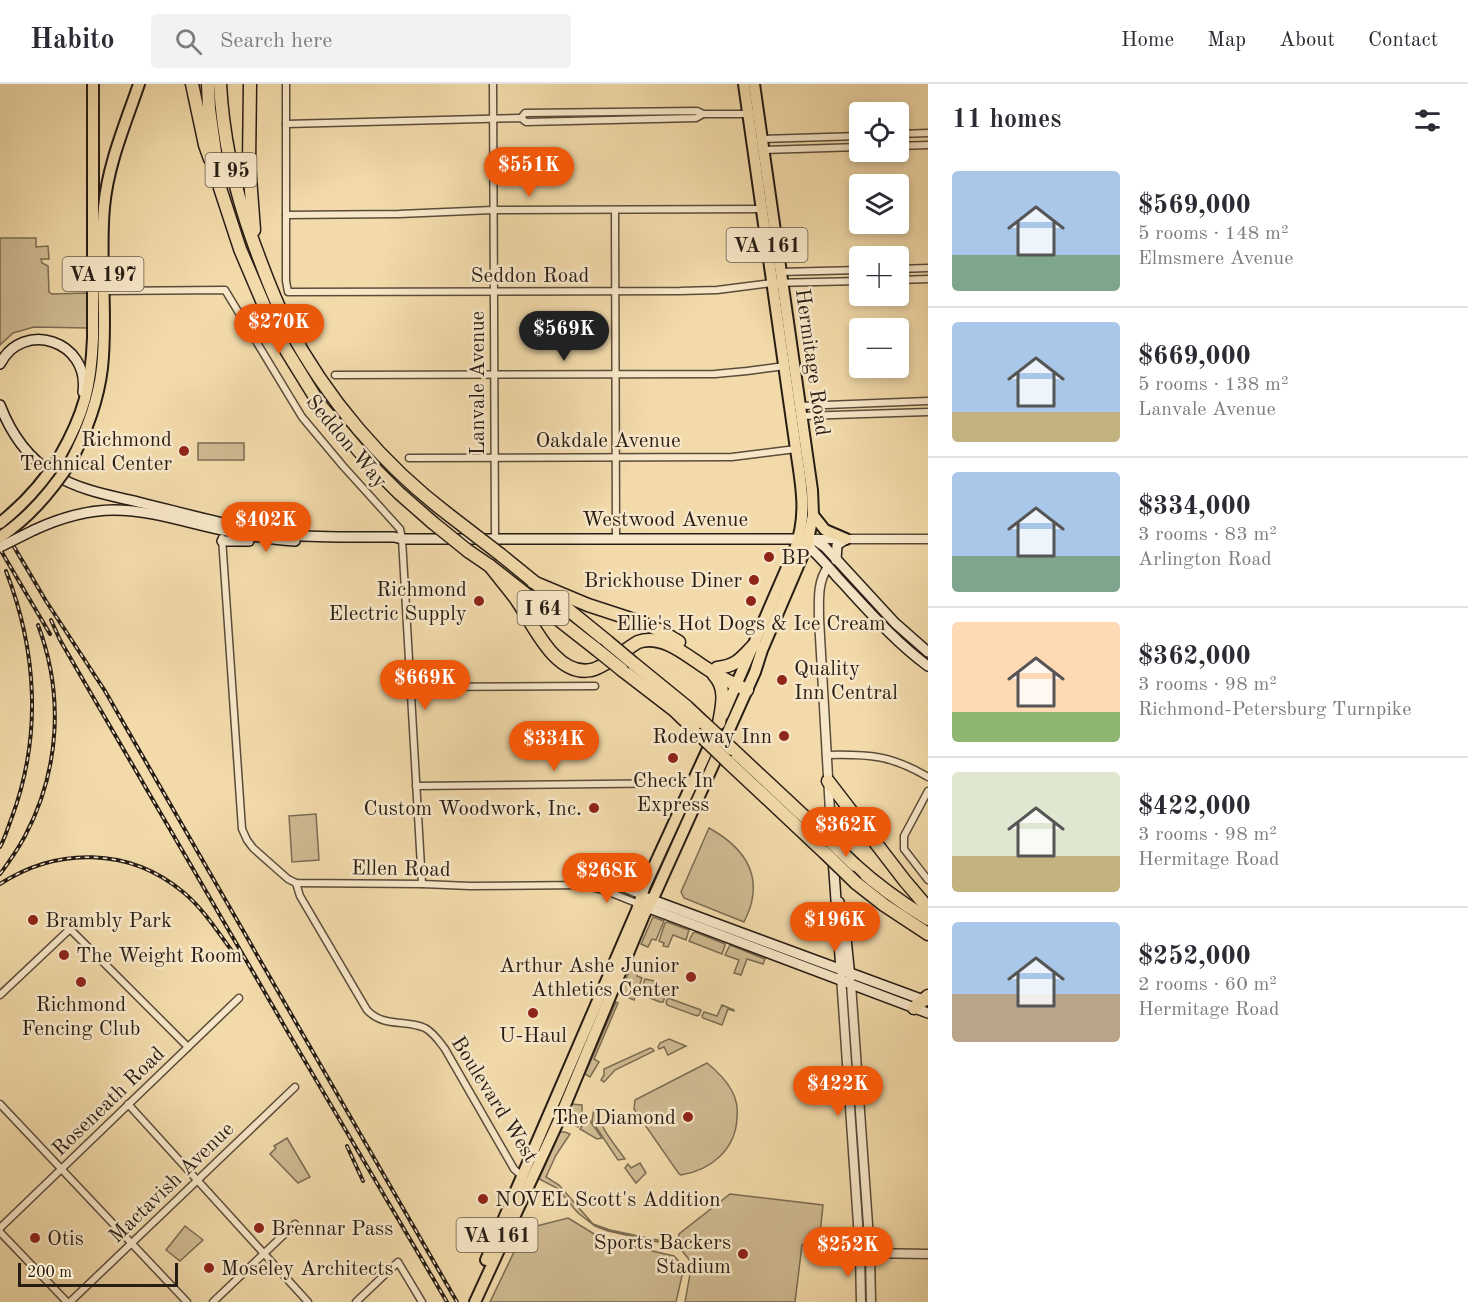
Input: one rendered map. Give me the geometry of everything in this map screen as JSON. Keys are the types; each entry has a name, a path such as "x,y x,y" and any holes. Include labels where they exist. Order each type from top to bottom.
{"highway":[{"name":"I 64","path":"192,84 205,146 248,267 271,322 320,405 371,465 399,494 468,551 674,710 702,729 856,883 928,934"},
{"name":"I 95","path":"207,84 220,188"},
{"name":"I 95","path":"220,84 225,142 231,172 257,252"},
{"name":"I 64","path":"250,84 249,164 251,207 257,252 270,288 287,323 306,356 344,411 385,458 425,497 501,555 687,707 702,729"},
{"path":"490,566 517,600 552,654 572,669 585,671 600,667 638,642 648,639 672,646 742,685"},
{"path":"533,582 579,602 659,630 714,670 722,688 723,705 719,723"},
{"path":"714,670 734,664 754,645"},
{"name":"I 64","path":"730,755 808,820 878,885 928,919"},
{"path":"828,781 928,908"},
{"path":"831,829 839,825 850,824 867,833"}],"main road":[{"name":"VA 197","path":"0,537 38,505 57,483 70,463 88,424 99,386 103,357 98,291 93,84"},
{"name":"VA 197","path":"0,523 36,490 60,456 74,430 86,398 90,377 107,183 117,145 139,84"},
{"name":"Hermitage Road","path":"744,84 753,114 758,145 801,448 805,541"},
{"name":"Hermitage Road","path":"753,114 754,84"},
{"path":"0,364 9,351 28,341 55,342 68,350 76,359 83,376 83,388 74,430"},
{"name":"Westwood Avenue","path":"0,405 10,429 28,452 41,465 64,480 221,531 250,529 307,536 402,539 616,538 805,541"},
{"name":"Hermitage Road","path":"801,448 812,490 813,515 805,541"},
{"name":"Westwood Avenue","path":"0,548 58,520 80,513 115,510 151,513 249,537 280,540 396,541 402,539"},
{"path":"813,515 825,530 846,539"},
{"path":"836,560 837,544 846,539"},
{"path":"805,541 820,543 895,623 928,652"},
{"path":"805,541 887,632 928,666"},
{"name":"VA 161","path":"473,1299 526,1179 573,1086 645,902 664,842 719,723 742,685 754,645 805,541"},
{"name":"VA 161","path":"645,902 679,840 742,685 805,541"},
{"path":"679,840 696,792 693,783"},
{"path":"831,829 835,889 844,918 847,982"},
{"path":"645,902 710,932 847,982 923,1001"},
{"path":"645,902 745,933 923,1001 928,1013"},
{"path":"710,932 735,937 740,937 745,933"}],"street":[{"path":"286,84 286,215 493,210 767,209"},
{"name":"Lanvale Avenue","path":"493,84 495,538"},
{"path":"521,118 525,113 697,111 703,114 753,114"},
{"path":"607,112 607,120"},
{"path":"286,124 521,118 526,122 696,118 703,114"},
{"path":"909,134 928,133"},
{"path":"758,145 849,137"},
{"path":"758,145 849,147"},
{"path":"909,146 928,145"},
{"path":"615,210 616,538"},
{"name":"Seddon Road","path":"286,215 288,292 717,290 777,278"},
{"path":"909,269 928,268"},
{"path":"777,278 849,271"},
{"path":"777,278 849,281"},
{"path":"909,280 928,279"},
{"name":"Seddon Way","path":"98,291 225,290 302,417 343,466 398,525 402,539"},
{"path":"335,375 728,374 789,366"},
{"path":"796,411 928,401"},
{"path":"796,411 928,412"},
{"name":"Oakdale Avenue","path":"409,459 742,456 801,448"},
{"path":"221,531 242,829 253,848 288,879 296,883"},
{"path":"402,539 422,884"},
{"name":"Westwood Avenue","path":"805,541 928,539"},
{"path":"828,567 820,584 819,619 831,829"},
{"path":"412,687 595,686"},
{"path":"826,755 862,754 886,758 928,777"},
{"path":"416,786 693,783"},
{"path":"928,791 904,836 904,849 928,880"},
{"name":"Ellen Road","path":"296,883 582,885 645,902"},
{"name":"Boulevard West","path":"296,883 300,896 367,1010 379,1019 422,1027 437,1037 514,1169 526,1179"},
{"path":"0,995 70,929 188,1047"},
{"path":"847,982 865,1253 871,1302"},
{"name":"Roseneath Road","path":"0,1227 239,998"},
{"name":"Mactavish Avenue","path":"68,1302 295,1087"},
{"path":"0,1104 187,1302"},
{"path":"128,1104 308,1302"},
{"path":"213,1302 295,1224"},
{"path":"0,1232 68,1302"},
{"path":"865,1253 928,1254"},
{"path":"861,1302 865,1253"},
{"path":"356,1302 398,1262 422,1302"}],"shaded area":[{"path":"0,238 36,238 36,247 48,246 49,259 41,259 42,263 48,266 49,292 52,294 87,293 87,328 34,327 13,333 0,345"},
{"path":"198,443 244,443 244,460 198,460"},
{"path":"316,814 319,860 292,862 289,816"},
{"path":"709,828 736,848 749,866 753,888 751,906 744,922 684,898 681,892"},
{"path":"653,917 664,921 656,940 652,939 648,947 641,944"},
{"path":"667,922 689,930 686,940 673,935 668,947 663,946 664,943 659,941"},
{"path":"695,932 725,944 722,954 689,941"},
{"path":"730,945 765,959 763,964 747,959 741,975 734,973 739,960 725,955"},
{"path":"632,964 640,968 637,976 642,978 634,1000 620,994"},
{"path":"645,979 655,981 652,991 665,997 663,1002 640,994"},
{"path":"668,998 701,1010 699,1015 667,1005"},
{"path":"616,1002 618,1003 594,1059 599,1062 590,1077 585,1074"},
{"path":"722,1005 734,1011 728,1009 722,1025 703,1018 704,1012 717,1016"},
{"path":"669,1039 686,1046 668,1055 664,1047 659,1049 658,1047 660,1043"},
{"path":"650,1048 654,1051 615,1070 604,1082 601,1080 604,1069"},
{"name":"The Diamond","path":"707,1063 718,1072 734,1094 737,1112 735,1130 732,1140 720,1157 702,1168 681,1175 634,1109 635,1100"},
{"path":"571,1104 582,1105 582,1120 578,1127 567,1122 566,1116"},
{"path":"594,1108 597,1108 604,1129 625,1159 618,1160 592,1121"},
{"path":"585,1121 590,1121 602,1138 597,1139 580,1129"},
{"path":"559,1132 570,1134 556,1155 546,1177 559,1185 593,1224 658,1240 658,1242 608,1231 595,1226 578,1213 557,1188 539,1179"},
{"path":"287,1138 310,1177 298,1183 270,1154 276,1148 274,1146"},
{"path":"640,1163 646,1173 636,1183 625,1168 628,1164 631,1168"},
{"name":"Sports Backers Stadium","path":"730,1194 823,1205 819,1244 802,1245 795,1302 685,1302 692,1263 678,1246 679,1234"},
{"path":"568,1218 604,1240 674,1256 684,1267 676,1302 490,1302 525,1229"},
{"path":"185,1226 203,1240 180,1261 166,1250"}],"railway":[{"path":"0,523 46,601 105,691 457,1302"},
{"path":"0,549 50,634"},
{"path":"0,847 22,786 28,756 32,694 24,632 6,571"},
{"path":"51,620 93,697 447,1302"},
{"path":"0,874 22,841 37,811 51,758 55,705 52,678 38,625"},
{"path":"0,884 45,863 69,858 93,857 116,860 140,867 162,877 191,899 235,955"},
{"path":"347,1146 363,1181"}],"place":[{"name":"Richmond Technical Center","path":"184,451"},
{"name":"BP","path":"769,557"},
{"name":"Brickhouse Diner","path":"754,580"},
{"name":"Richmond Electric Supply","path":"479,601"},
{"name":"Ellie's Hot Dogs & Ice Cream","path":"751,601"},
{"name":"Quality Inn Central","path":"782,680"},
{"name":"Rodeway Inn","path":"784,736"},
{"name":"Check In Express","path":"673,758"},
{"name":"Custom Woodwork, Inc.","path":"594,808"},
{"name":"Brambly Park","path":"33,920"},
{"name":"The Weight Room","path":"64,955"},
{"name":"Arthur Ashe Junior Athletics Center","path":"691,977"},
{"name":"Richmond Fencing Club","path":"81,982"},
{"name":"U-Haul","path":"533,1013"},
{"name":"The Diamond","path":"688,1117"},
{"name":"NOVEL Scott's Addition","path":"483,1199"},
{"name":"Brennar Pass","path":"259,1228"},
{"name":"Otis","path":"35,1238"},
{"name":"Sports Backers Stadium","path":"743,1254"},
{"name":"Moseley Architects","path":"209,1268"}]}
